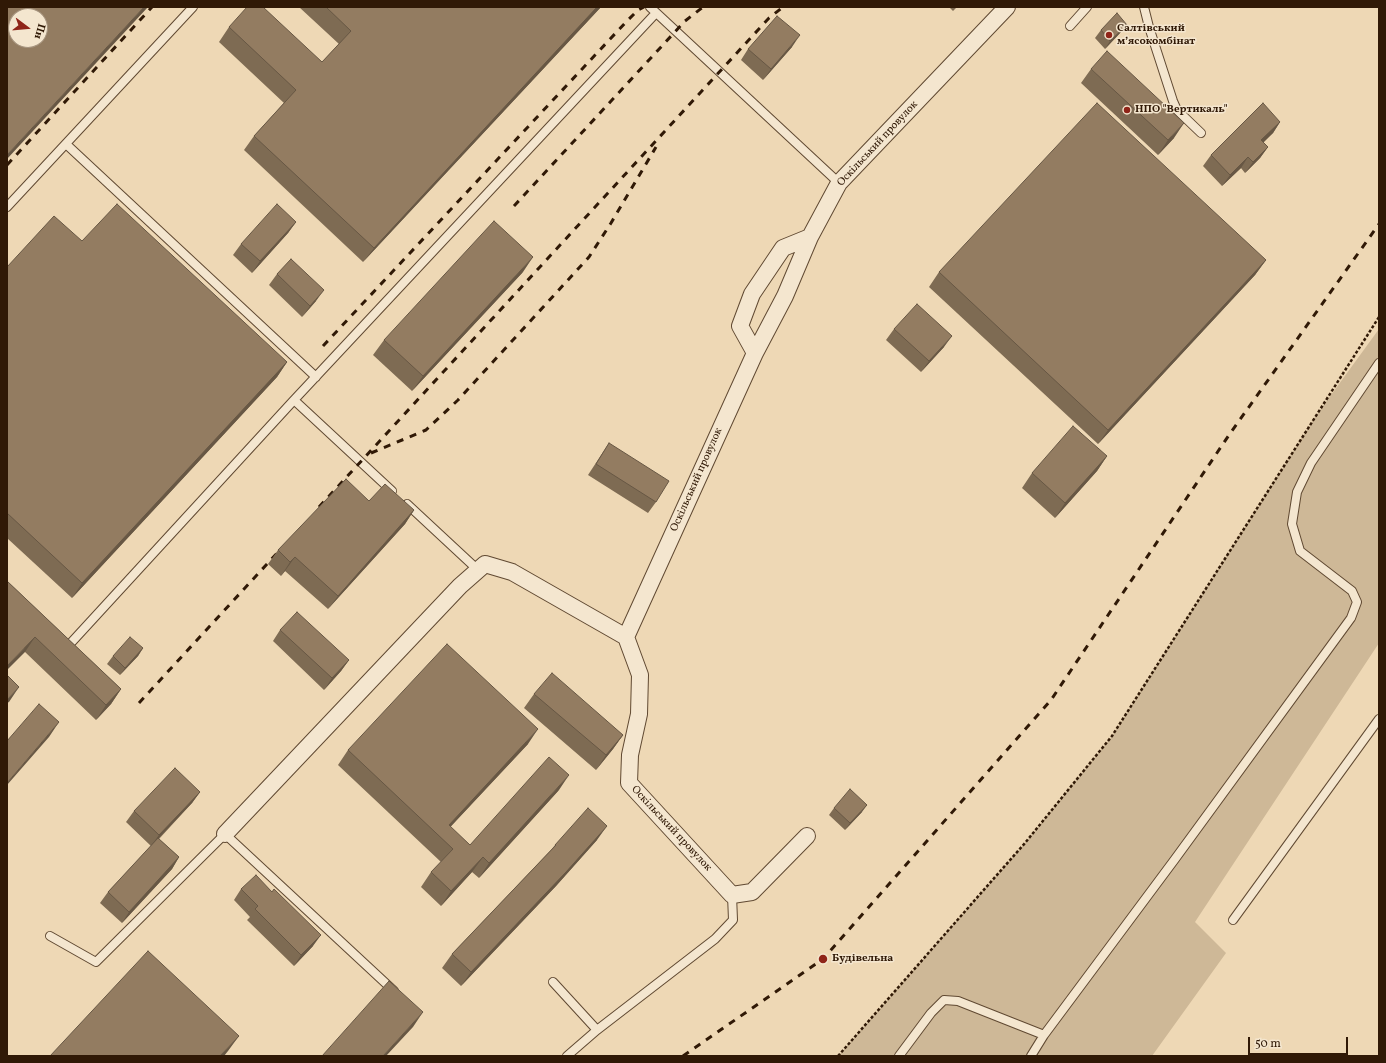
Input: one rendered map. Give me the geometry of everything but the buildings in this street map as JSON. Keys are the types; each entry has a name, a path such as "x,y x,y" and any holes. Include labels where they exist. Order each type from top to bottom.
{"street":[{"name":"Оскільський провулок","path":"732,895 629,783 630,755 639,714 640,675 626,637 755,353 785,296 810,237 839,183 1007,7"},
{"path":"755,353 740,326 752,294 783,248 810,237"},
{"path":"226,834 460,586 485,564 512,572 626,637"},
{"path":"732,895 752,892 807,836"}],"lane":[{"path":"7,207 192,7"},
{"path":"650,7 839,183"},
{"path":"1070,26 1087,7"},
{"path":"1144,7 1149,27 1177,110 1201,133"},
{"path":"69,645 294,400 656,13"},
{"path":"66,144 316,377"},
{"path":"1030,1056 1351,618 1356,602 1352,591 1300,551 1292,524 1298,492 1312,464 1379,363"},
{"path":"294,400 478,570"},
{"path":"1233,920 1379,719"},
{"path":"50,936 96,962 226,834 399,995"},
{"path":"567,1056 597,1030 715,939 733,920 732,895"},
{"path":"553,982 597,1030"},
{"path":"899,1056 931,1013 944,1000 958,1001 1044,1035"}],"path":[{"path":"838,1056 1025,843 1112,736 1379,317"}],"shaded area":[{"path":"1379,329 1379,643 1195,922 1226,953 1152,1056 838,1056 1025,843 1112,736 1315,417"}],"railway":[{"path":"7,165 152,7"},
{"path":"323,346 626,22 638,10 644,7"},
{"path":"514,206 685,21 703,7"},
{"path":"319,507 769,18 783,7"},
{"path":"371,453 426,430 458,400 589,257 656,147"},
{"path":"683,1056 823,959 1051,700 1229,435 1379,224"},
{"path":"139,703 279,551"}],"place":[{"name":"Салтівський мʼясокомбінат","path":"1109,35"},
{"name":"НПО \"Вертикаль\"","path":"1127,110"},
{"name":"Будівельна","path":"823,959"}]}
